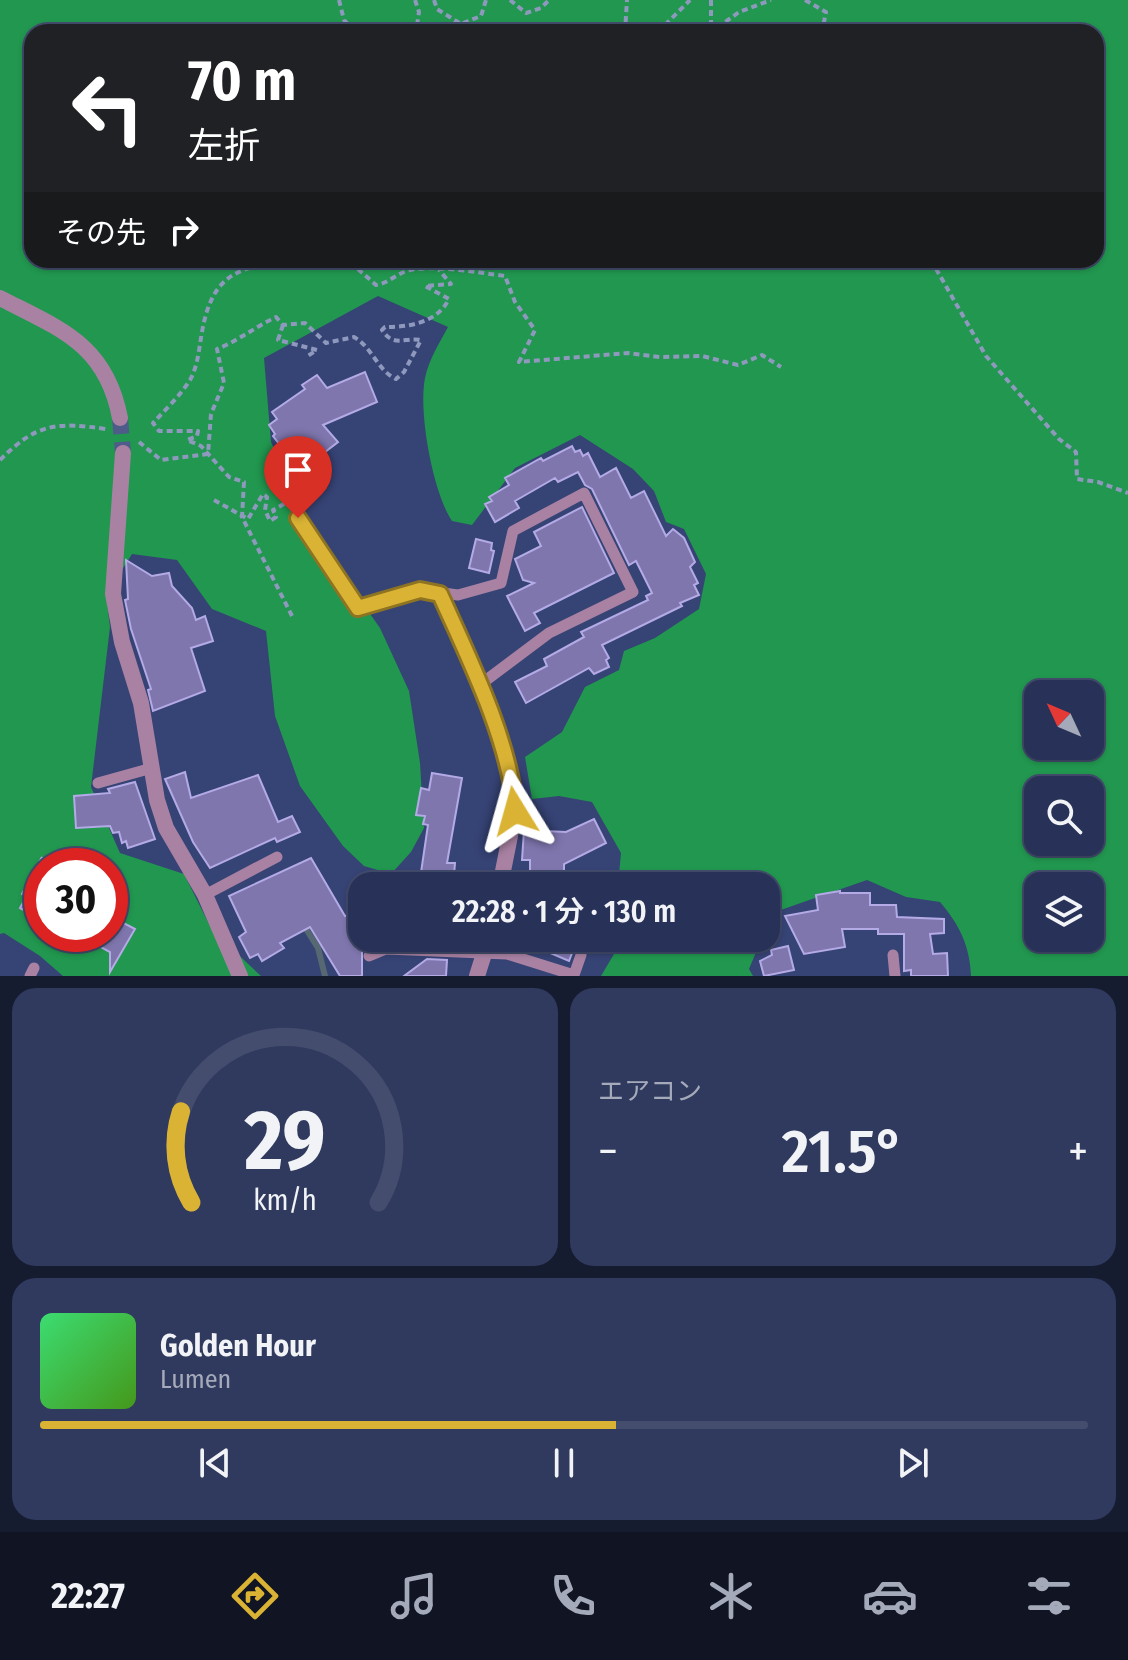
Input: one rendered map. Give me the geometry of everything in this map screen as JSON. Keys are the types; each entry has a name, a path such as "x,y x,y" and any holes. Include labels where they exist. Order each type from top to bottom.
{"street":[{"path":"0,298 76,338 96,359 117,424"},
{"path":"123,453 113,594 122,642 141,703 157,800 166,828 205,895 240,976"},
{"path":"440,594 481,684 513,784 515,811 503,872"},
{"path":"477,976 486,952"}],"lane":[{"path":"298,518 358,608 420,590 458,595 501,583 513,531 584,493 633,592 549,633 481,684"},
{"path":"98,783 152,768"},
{"path":"205,895 277,857"},
{"path":"369,956 379,952"},
{"path":"502,952 574,975 581,955"},
{"path":"893,955 895,976"}],"path":[{"path":"339,0 348,24"},
{"path":"415,0 419,12 417,24"},
{"path":"434,0 437,9 461,24 481,16 486,0"},
{"path":"510,0 526,13 541,8 549,0"},
{"path":"626,24 627,0"},
{"path":"666,24 690,0"},
{"path":"711,0 711,24"},
{"path":"723,24 739,12 771,0"},
{"path":"805,0 826,12 824,24"},
{"path":"251,268 239,270 226,279 208,303 197,363 190,380 153,423 159,431 198,431 197,436 187,440 201,446 229,477 244,482 242,517 292,616"},
{"path":"356,268 376,285 386,284 406,271 439,270 505,276 515,302 535,330 519,362 628,353 660,357 702,356 738,365 762,355 781,367"},
{"path":"936,268 986,356 1059,439 1076,452 1077,479 1098,482 1128,493"},
{"path":"283,325 305,323 326,343 354,337 366,343 388,375 396,379 404,372 421,340 393,341 382,330 385,327 421,323 445,307 449,299 425,286 451,284 439,270"},
{"path":"208,454 211,414 224,383 217,349 237,341 246,332 276,317 283,325"},
{"path":"283,325 278,340 317,350 306,357"},
{"path":"0,460 45,426 117,424"},
{"path":"133,436 161,460 208,454"},
{"path":"214,500 248,519 263,494 267,497 265,510 270,521 276,517 273,510 293,499 290,492"}],"green space":[{"path":"0,0 1128,0 1128,976 971,976 962,936 940,902 906,897 867,880 780,910 780,872 619,872 621,853 592,802 559,796 532,799 525,757 562,732 585,687 619,670 624,651 655,638 699,609 706,574 684,529 666,522 654,491 633,469 580,435 515,468 472,525 452,521 433,472 425,431 423,393 427,371 448,327 378,296 264,358 271,442 332,568 356,594 380,628 409,691 420,763 424,828 411,852 393,872 384,872 364,866 343,846 300,786 275,716 266,631 212,609 177,560 132,554 106,595 110,627 91,787 118,848 24,848 24,946 4,933 0,934"},
{"path":"128,856 184,874 212,930 261,976 63,976 34,952 128,952"},
{"path":"756,952 749,969 753,976 601,976 614,954"}],"building":[{"path":"365,372 377,402 323,425 338,442 320,456 324,461 305,477 273,436 275,434 269,425 277,419 272,412 305,389 302,385 317,375 327,388"},
{"path":"572,446 575,452 580,450 583,456 588,453 600,477 616,468 631,498 644,491 666,536 673,529 684,538 695,562 690,567 698,583 694,585 699,595 602,645 609,658 606,660 609,667 594,674 589,668 526,703 515,682 547,666 544,659 584,637 581,632 648,600 646,596 652,593 636,561 629,565 592,489 585,485 578,472 558,482 555,478 515,501 519,508 495,522 485,504 492,501 489,497 509,485 505,478 541,458 543,461"},
{"path":"582,507 614,573 534,613 540,623 525,631 507,596 534,583 523,580 515,559 541,546 534,532"},
{"path":"476,539 492,543 491,550 494,551 489,573 469,568"},
{"path":"126,560 152,576 169,573 172,586 192,608 196,620 205,616 213,641 191,648 205,691 153,711 148,690 151,689 125,600 128,599"},
{"path":"185,772 191,798 258,775 278,822 292,816 300,832 277,842 275,838 210,868 193,842 165,779"},
{"path":"432,773 462,778 447,863 455,863 454,872 421,872 428,825 423,824 425,816 416,815 421,788 429,790"},
{"path":"135,782 155,839 128,848 126,841 122,843 119,832 113,833 110,826 76,828 74,796 110,793 108,789"},
{"path":"594,819 606,843 564,864 564,872 530,872 530,860 522,860 524,830 566,832"},
{"path":"311,858 345,916 348,915 348,952 362,952 362,976 340,976 310,927 280,943 284,948 262,961 258,954 250,958 239,937 246,932 229,896"},
{"path":"840,891 870,893 870,905 896,905 897,917 944,919 944,933 930,934 933,954 947,953 948,976 911,976 911,970 904,971 904,934 878,934 878,929 842,929 845,947 804,954 785,916 818,910 816,895"},
{"path":"128,925 135,929 128,941"},
{"path":"788,946 794,970 764,976 760,961 772,955 771,952 780,952 780,948"},
{"path":"110,952 122,952 110,972"},
{"path":"548,952 573,952 569,961"},
{"path":"427,959 447,960 446,976 404,976"}],"waterway":[{"path":"303,924 318,948 325,976"}],"tunnel":[{"path":"120,418 123,453"}],"route":[{"path":"298,518 358,608 420,590 440,594 481,684 513,784 515,811"}]}
